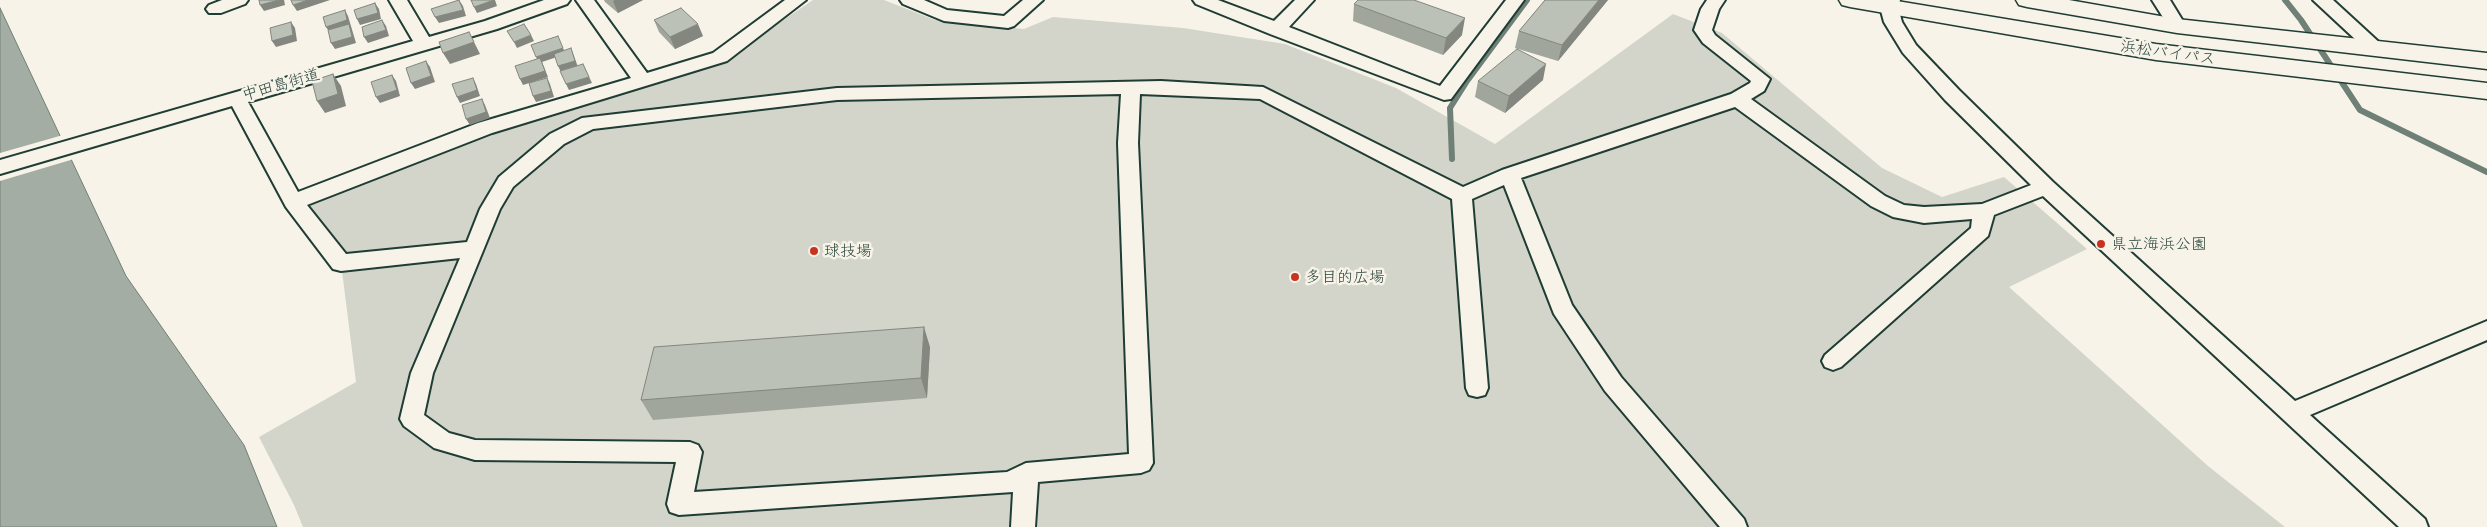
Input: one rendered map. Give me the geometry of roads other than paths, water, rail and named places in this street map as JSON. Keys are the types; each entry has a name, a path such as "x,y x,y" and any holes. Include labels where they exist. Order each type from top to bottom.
{"highway":[{"name":"浜松バイパス","path":"1850,0 1890,4 2053,36 2306,71 2487,91"},
{"name":"浜松バイパス","path":"2027,0 2177,26 2487,61"}],"street":[{"path":"215,9 239,0"},
{"path":"398,0 424,44"},
{"name":"中田島街道","path":"0,167 521,16 562,0"},
{"path":"585,0 643,82"},
{"path":"293,202 485,128 572,100 643,82 720,57 797,0"},
{"path":"909,0 944,15 1008,22 1034,0"},
{"path":"1202,0 1444,94 1515,0"},
{"path":"1276,30 1305,0"},
{"path":"1462,195 1509,175 1738,99 1757,87 1761,80 1709,39 1703,30 1710,9 1716,0"},
{"path":"2161,0 2177,26"},
{"path":"2322,0 2376,49"},
{"path":"1890,4 1893,22 1909,49 1952,95 2046,187 2416,527"},
{"path":"1131,88 1128,143 1141,463 1026,473 1011,482 679,504 690,452 475,450 442,442 412,419 422,373 490,209 506,182 557,139 589,124 838,94 1161,87 1263,93 1462,195"},
{"path":"237,98 293,202 341,262 475,249"},
{"path":"1738,99 1878,201 1892,208 1924,215 1984,211 2046,187"},
{"path":"1509,175 1562,308 1613,384 1735,527"},
{"path":"1462,195 1477,388"},
{"path":"1833,361 1981,231 1984,211"},
{"path":"2293,412 2487,330"},
{"path":"1023,527 1026,473"}],"waterway":[{"path":"1452,159 1450,108 1467,81 1527,0"},
{"path":"2285,0 2301,20 2360,110 2487,172"}],"place":[{"name":"県立海浜公園","path":"2101,244"},
{"name":"球技場","path":"814,251"},
{"name":"多目的広場","path":"1295,277"}]}
